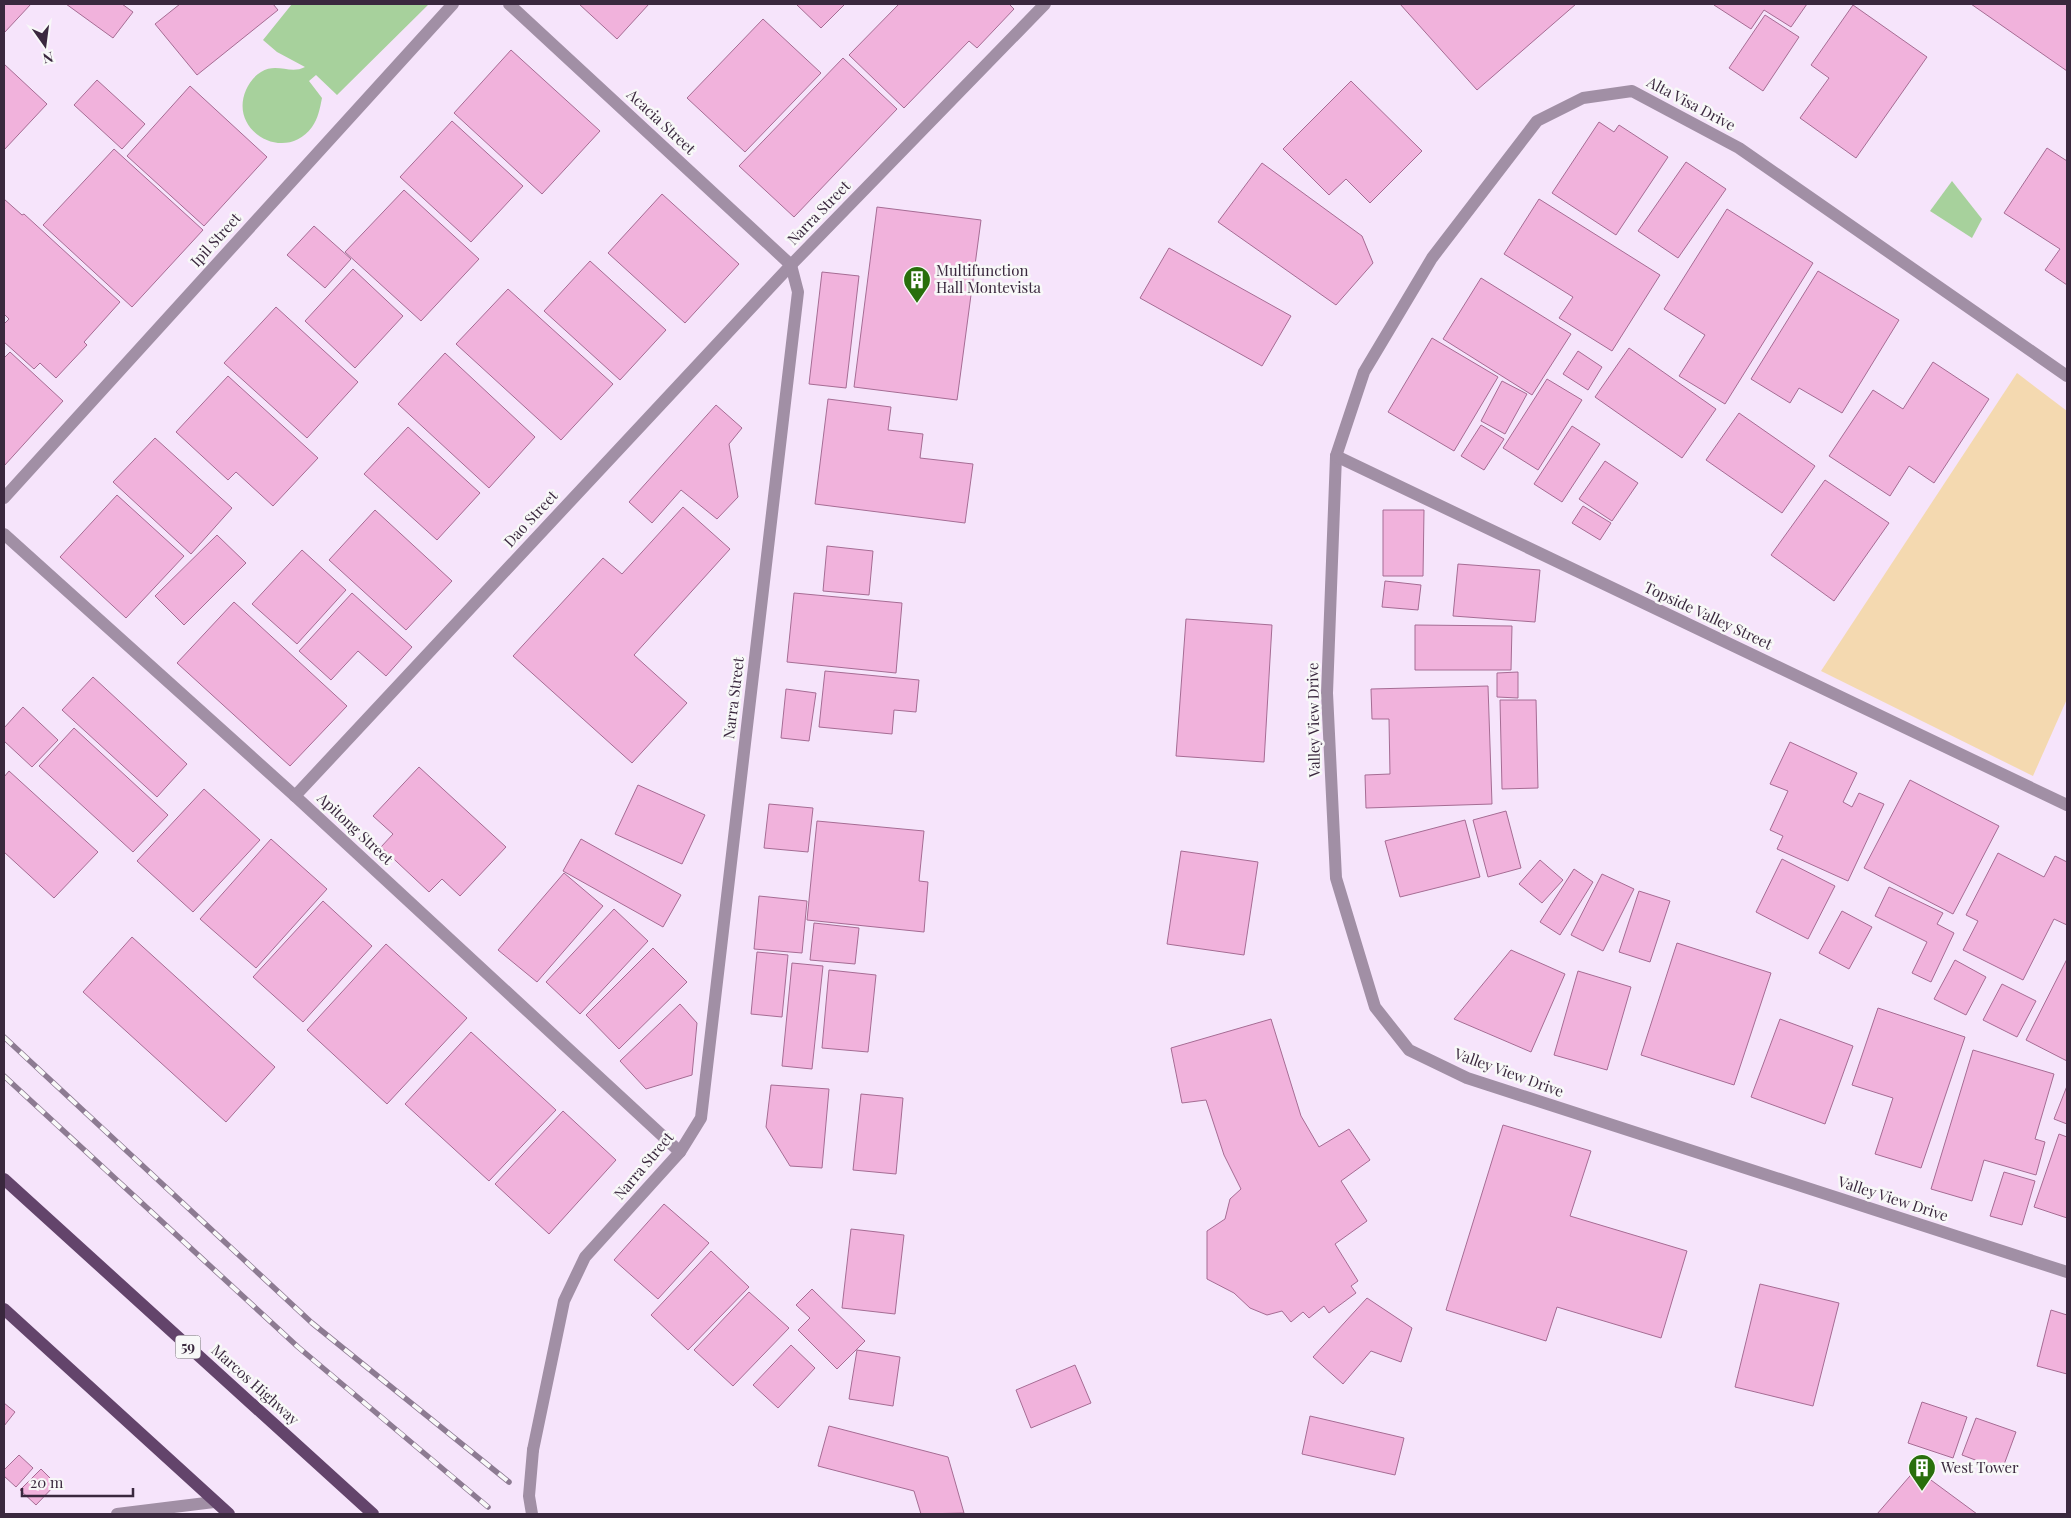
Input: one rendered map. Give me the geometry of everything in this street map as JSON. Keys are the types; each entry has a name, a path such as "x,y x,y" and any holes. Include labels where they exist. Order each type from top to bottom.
{"main road":[{"name":"Marcos Highway","path":"4,1179 373,1514"},
{"path":"4,1309 229,1514"}],"street":[{"name":"Ipil Street","path":"4,498 453,4"},
{"name":"Acacia Street","path":"509,4 791,265"},
{"name":"Narra Street","path":"532,1514 529,1496 533,1450 564,1301 585,1257 680,1152 701,1118 798,292 791,265 1045,4"},
{"name":"Alta Visa Drive","path":"1336,456 1364,372 1422,274 1432,258 1537,121 1583,98 1632,92 1739,148 2067,376"},
{"name":"Dao Street","path":"295,796 791,265"},
{"name":"Topside Valley Street","path":"1336,456 2067,805"},
{"name":"Valley View Drive","path":"1336,456 1327,693 1336,878 1375,1006 1409,1050 1467,1078 2067,1272"},
{"name":"Apitong Street","path":"4,534 295,796 680,1152"},
{"path":"117,1514 214,1502"}],"shaded area":[{"path":"292,4 429,4 337,95 316,75 309,81 322,98 318,113 312,127 301,138 288,143 262,138 252,129 245,118 243,105 246,90 254,78 261,72 273,68 294,70 305,67 277,52 263,40"},
{"path":"1952,181 1982,219 1972,238 1930,211"},
{"path":"2017,373 2067,411 2067,699 2033,776 1821,671"}],"building":[{"path":"4,4 31,4 4,33"},
{"path":"66,4 122,4 133,12 113,38"},
{"path":"180,4 273,4 278,10 197,75 155,24"},
{"path":"579,4 649,4 617,39"},
{"path":"796,4 845,4 821,28"},
{"path":"899,4 1009,4 1014,9 977,48 969,41 904,108 849,55"},
{"path":"1400,4 1576,4 1477,90"},
{"path":"1715,4 1807,4 1791,27 1764,10 1751,29"},
{"path":"1971,4 2067,4 2067,71"},
{"path":"1853,5 1927,57 1856,158 1800,118 1829,78 1811,65"},
{"path":"1765,15 1799,37 1763,91 1729,68"},
{"path":"763,19 821,73 745,152 687,98"},
{"path":"511,50 600,131 542,194 454,113"},
{"path":"843,58 897,109 794,217 739,166"},
{"path":"4,64 47,104 4,150"},
{"path":"97,80 145,124 122,149 74,105"},
{"path":"1351,81 1422,151 1370,203 1346,179 1329,195 1283,149"},
{"path":"190,86 267,157 204,226 127,156"},
{"path":"452,121 523,186 471,242 400,177"},
{"path":"1599,122 1614,132 1619,125 1668,157 1616,235 1552,193"},
{"path":"2047,148 2067,161 2067,285 2045,270 2060,249 2004,213"},
{"path":"114,149 203,230 132,307 43,225"},
{"path":"1686,162 1726,189 1678,258 1638,231"},
{"path":"1262,163 1362,236 1373,263 1336,305 1218,222"},
{"path":"404,190 479,259 421,321 345,252"},
{"path":"662,194 739,264 685,323 608,253"},
{"path":"4,199 22,215 24,214 120,302 84,342 87,345 56,378 40,363 34,369 4,342 4,324 9,319 4,314"},
{"path":"1539,199 1660,275 1612,351 1559,318 1573,297 1504,254"},
{"name":"Multifunction Hall Montevista","path":"877,207 981,220 957,400 854,387"},
{"path":"1727,209 1813,263 1725,404 1679,376 1705,335 1664,309"},
{"path":"314,226 351,259 325,288 287,255"},
{"path":"1169,248 1291,316 1262,366 1140,298"},
{"path":"590,261 666,330 620,380 544,311"},
{"path":"353,269 403,316 355,368 305,321"},
{"path":"1818,271 1899,320 1842,413 1799,388 1790,403 1751,379"},
{"path":"822,272 859,276 846,388 809,384"},
{"path":"1481,278 1571,334 1532,395 1443,339"},
{"path":"508,289 613,384 561,440 456,344"},
{"path":"276,307 358,382 307,438 224,363"},
{"path":"1432,338 1498,377 1454,451 1388,412"},
{"path":"1629,348 1716,409 1682,458 1595,397"},
{"path":"1578,351 1602,367 1588,390 1563,374"},
{"path":"10,352 63,401 4,466 4,358"},
{"path":"445,353 535,437 489,488 398,404"},
{"path":"1933,362 1989,399 1934,483 1909,466 1890,496 1829,456 1873,390 1903,409"},
{"path":"228,376 318,458 273,506 236,472 228,480 176,432"},
{"path":"1547,379 1582,400 1538,470 1503,448"},
{"path":"1502,381 1527,394 1505,434 1481,421"},
{"path":"828,399 891,407 888,430 923,434 920,458 973,464 965,523 815,504"},
{"path":"716,405 742,428 729,444 738,497 717,519 681,490 652,523 629,502"},
{"path":"1739,413 1815,466 1782,513 1706,460"},
{"path":"1481,425 1504,439 1484,470 1461,456"},
{"path":"1572,426 1600,444 1562,502 1534,484"},
{"path":"408,427 480,493 437,540 364,474"},
{"path":"155,438 232,508 191,554 113,482"},
{"path":"1605,461 1638,483 1612,521 1579,499"},
{"path":"1825,480 1889,523 1834,601 1771,555"},
{"path":"117,495 184,556 126,618 60,557"},
{"path":"1583,506 1611,523 1600,540 1572,523"},
{"path":"683,507 730,549 634,655 687,703 632,763 513,656 603,558 622,574"},
{"path":"375,510 452,581 406,630 329,560"},
{"path":"1383,510 1424,510 1423,576 1383,576"},
{"path":"217,535 246,563 184,625 155,596"},
{"path":"827,546 873,551 869,595 823,591"},
{"path":"302,550 346,590 297,644 252,604"},
{"path":"1458,564 1540,570 1535,622 1453,616"},
{"path":"1385,581 1421,585 1418,610 1382,607"},
{"path":"352,593 412,647 386,676 358,651 331,680 299,651"},
{"path":"794,593 902,603 896,673 787,662"},
{"path":"234,602 347,706 290,766 177,663"},
{"path":"1186,619 1272,625 1264,762 1176,756"},
{"path":"1415,625 1512,626 1511,670 1415,670"},
{"path":"825,671 919,680 916,712 894,710 892,734 819,727"},
{"path":"1518,672 1518,698 1497,697 1497,673"},
{"path":"93,677 187,764 157,797 62,710"},
{"path":"1488,686 1492,804 1366,808 1365,775 1390,774 1389,719 1372,719 1371,689"},
{"path":"786,689 816,693 809,741 781,738"},
{"path":"1500,700 1536,700 1538,788 1502,789"},
{"path":"23,707 58,740 32,767 4,741 4,728"},
{"path":"74,728 168,815 133,852 39,766"},
{"path":"1790,742 1857,773 1843,802 1852,807 1859,793 1884,804 1848,881 1777,849 1783,836 1770,830 1788,791 1770,784"},
{"path":"419,767 506,847 460,896 442,879 429,892 381,847 393,834 373,816"},
{"path":"9,771 98,852 54,898 4,852 4,777"},
{"path":"1910,780 1999,826 1953,914 1864,868"},
{"path":"638,785 705,815 682,864 615,834"},
{"path":"204,789 260,840 193,912 137,861"},
{"path":"769,804 813,808 808,852 764,848"},
{"path":"1506,811 1521,868 1488,877 1473,820"},
{"path":"1465,820 1480,877 1400,897 1385,841"},
{"path":"817,821 924,831 919,881 928,882 924,932 807,920"},
{"path":"271,839 327,889 256,968 200,919"},
{"path":"581,839 681,895 663,927 563,871"},
{"path":"1181,851 1258,862 1244,955 1167,944"},
{"path":"1998,853 2044,877 2055,856 2067,862 2067,925 2054,919 2023,980 1963,950 1978,921 1966,915"},
{"path":"1782,859 1835,886 1808,939 1756,912"},
{"path":"1540,860 1563,880 1542,903 1519,884"},
{"path":"1574,869 1593,882 1560,935 1540,922"},
{"path":"564,873 603,906 537,982 498,950"},
{"path":"1602,874 1634,889 1603,951 1571,935"},
{"path":"1889,887 1943,913 1937,924 1954,933 1931,982 1912,973 1927,942 1875,916"},
{"path":"1639,891 1670,901 1650,962 1619,952"},
{"path":"759,896 807,901 802,953 754,949"},
{"path":"323,901 372,946 303,1022 253,977"},
{"path":"614,909 648,941 580,1014 546,982"},
{"path":"1842,911 1872,927 1849,969 1819,953"},
{"path":"814,923 859,928 855,964 810,960"},
{"path":"132,937 275,1067 226,1122 83,992"},
{"path":"1677,943 1771,973 1734,1085 1641,1055"},
{"path":"386,944 467,1018 387,1104 307,1030"},
{"path":"653,948 687,982 619,1049 586,1015"},
{"path":"1511,950 1565,974 1531,1052 1454,1019"},
{"path":"757,952 788,955 782,1017 751,1014"},
{"path":"2067,959 2067,1061 2026,1040"},
{"path":"1955,960 1986,977 1966,1015 1934,999"},
{"path":"792,963 823,966 812,1069 782,1066"},
{"path":"829,970 876,975 868,1052 822,1048"},
{"path":"1578,971 1631,987 1607,1070 1554,1055"},
{"path":"2002,984 2036,1001 2017,1037 1983,1020"},
{"path":"680,1004 697,1023 692,1075 646,1089 620,1061"},
{"path":"1878,1008 1965,1037 1921,1168 1875,1154 1893,1098 1852,1085"},
{"path":"1271,1019 1301,1116 1319,1147 1349,1129 1370,1160 1341,1181 1367,1221 1335,1244 1358,1281 1351,1286 1356,1293 1329,1313 1324,1306 1309,1318 1303,1312 1291,1322 1282,1311 1267,1315 1250,1308 1234,1293 1207,1279 1207,1231 1225,1219 1230,1199 1241,1189 1224,1155 1206,1100 1182,1103 1171,1048"},
{"path":"1780,1019 1853,1046 1825,1124 1751,1097"},
{"path":"471,1032 556,1110 489,1181 405,1104"},
{"path":"1973,1050 2054,1074 2035,1139 2045,1142 2036,1175 1984,1160 1972,1201 1931,1189"},
{"path":"771,1085 829,1089 822,1168 790,1166 766,1127"},
{"path":"2067,1086 2067,1124 2054,1119"},
{"path":"861,1094 903,1098 896,1174 853,1170"},
{"path":"563,1111 616,1160 549,1234 495,1184"},
{"path":"1503,1125 1591,1151 1570,1216 1687,1251 1661,1338 1557,1307 1546,1341 1446,1310"},
{"path":"2059,1134 2067,1137 2067,1218 2034,1207"},
{"path":"2004,1172 2035,1181 2022,1225 1990,1216"},
{"path":"664,1204 709,1243 658,1299 614,1260"},
{"path":"851,1229 904,1235 895,1314 842,1308"},
{"path":"711,1251 749,1287 688,1350 651,1315"},
{"path":"1760,1284 1839,1303 1813,1406 1735,1387"},
{"path":"812,1289 865,1341 837,1369 798,1330 810,1318 796,1305"},
{"path":"749,1292 789,1328 733,1386 694,1350"},
{"path":"1367,1298 1412,1328 1401,1362 1371,1351 1343,1384 1313,1357"},
{"path":"2051,1310 2067,1315 2067,1374 2037,1366"},
{"path":"791,1345 815,1368 778,1408 753,1385"},
{"path":"857,1350 900,1357 893,1406 849,1399"},
{"path":"1075,1365 1091,1403 1031,1428 1016,1390"},
{"path":"1922,1402 1967,1417 1953,1458 1908,1443"},
{"path":"4,1403 15,1412 4,1426"},
{"path":"1310,1416 1404,1438 1395,1475 1302,1454"},
{"path":"1976,1418 2016,1432 2002,1470 1962,1455"},
{"path":"829,1426 948,1457 964,1513 921,1514 914,1491 818,1466"},
{"path":"19,1455 33,1468 16,1487 4,1476 4,1470"},
{"path":"41,1469 56,1484 36,1505 20,1490"},
{"name":"West Tower","path":"1916,1469 1977,1514 1877,1514"}],"railway":[{"path":"4,1037 312,1323 509,1482"},
{"path":"4,1076 298,1347 488,1507"}],"place":[{"name":"Multifunction Hall Montevista","path":"917,304"},
{"name":"West Tower","path":"1922,1492"}]}
